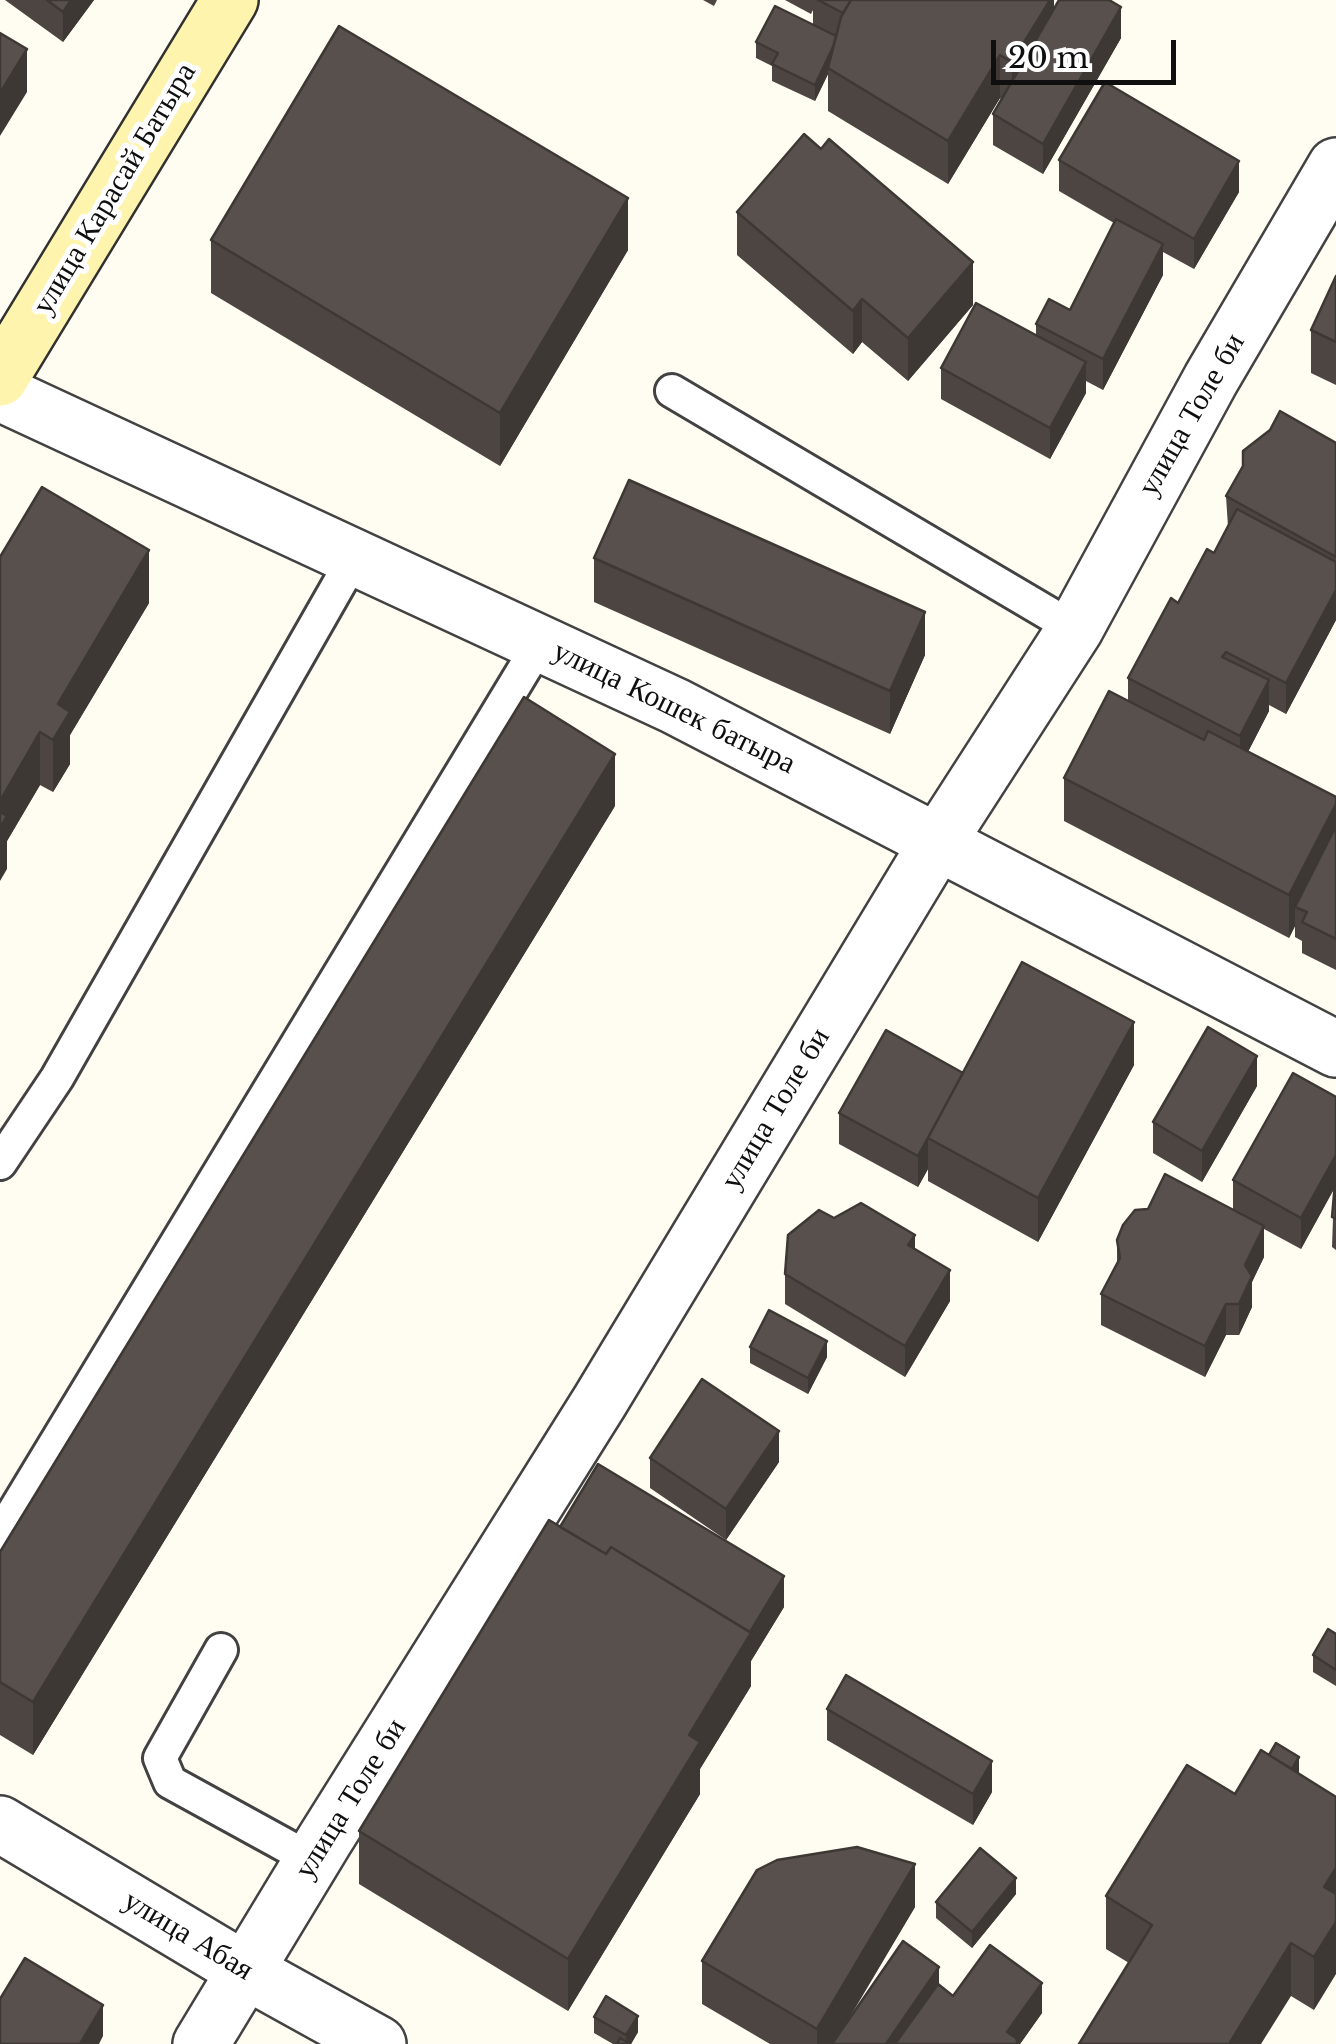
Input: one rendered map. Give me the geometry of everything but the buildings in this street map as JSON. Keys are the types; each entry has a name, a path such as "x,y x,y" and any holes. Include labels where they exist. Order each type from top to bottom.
{"main road":[{"name":"улица Карасай Батыра","path":"0,378 230,0"}],"street":[{"name":"улица Толе би","path":"201,2044 600,1401 939,840 1075,628 1211,379 1336,166"},
{"name":"улица Кошек батыра","path":"0,393 675,706 1336,1049"},
{"name":"улица Абая","path":"0,1824 246,1971 378,2044"}],"lane":[{"path":"672,391 1075,628"},
{"path":"0,1163 57,1078 355,556"},
{"path":"0,1535 540,643"},
{"path":"221,1650 160,1758 170,1782 312,1860"}]}
